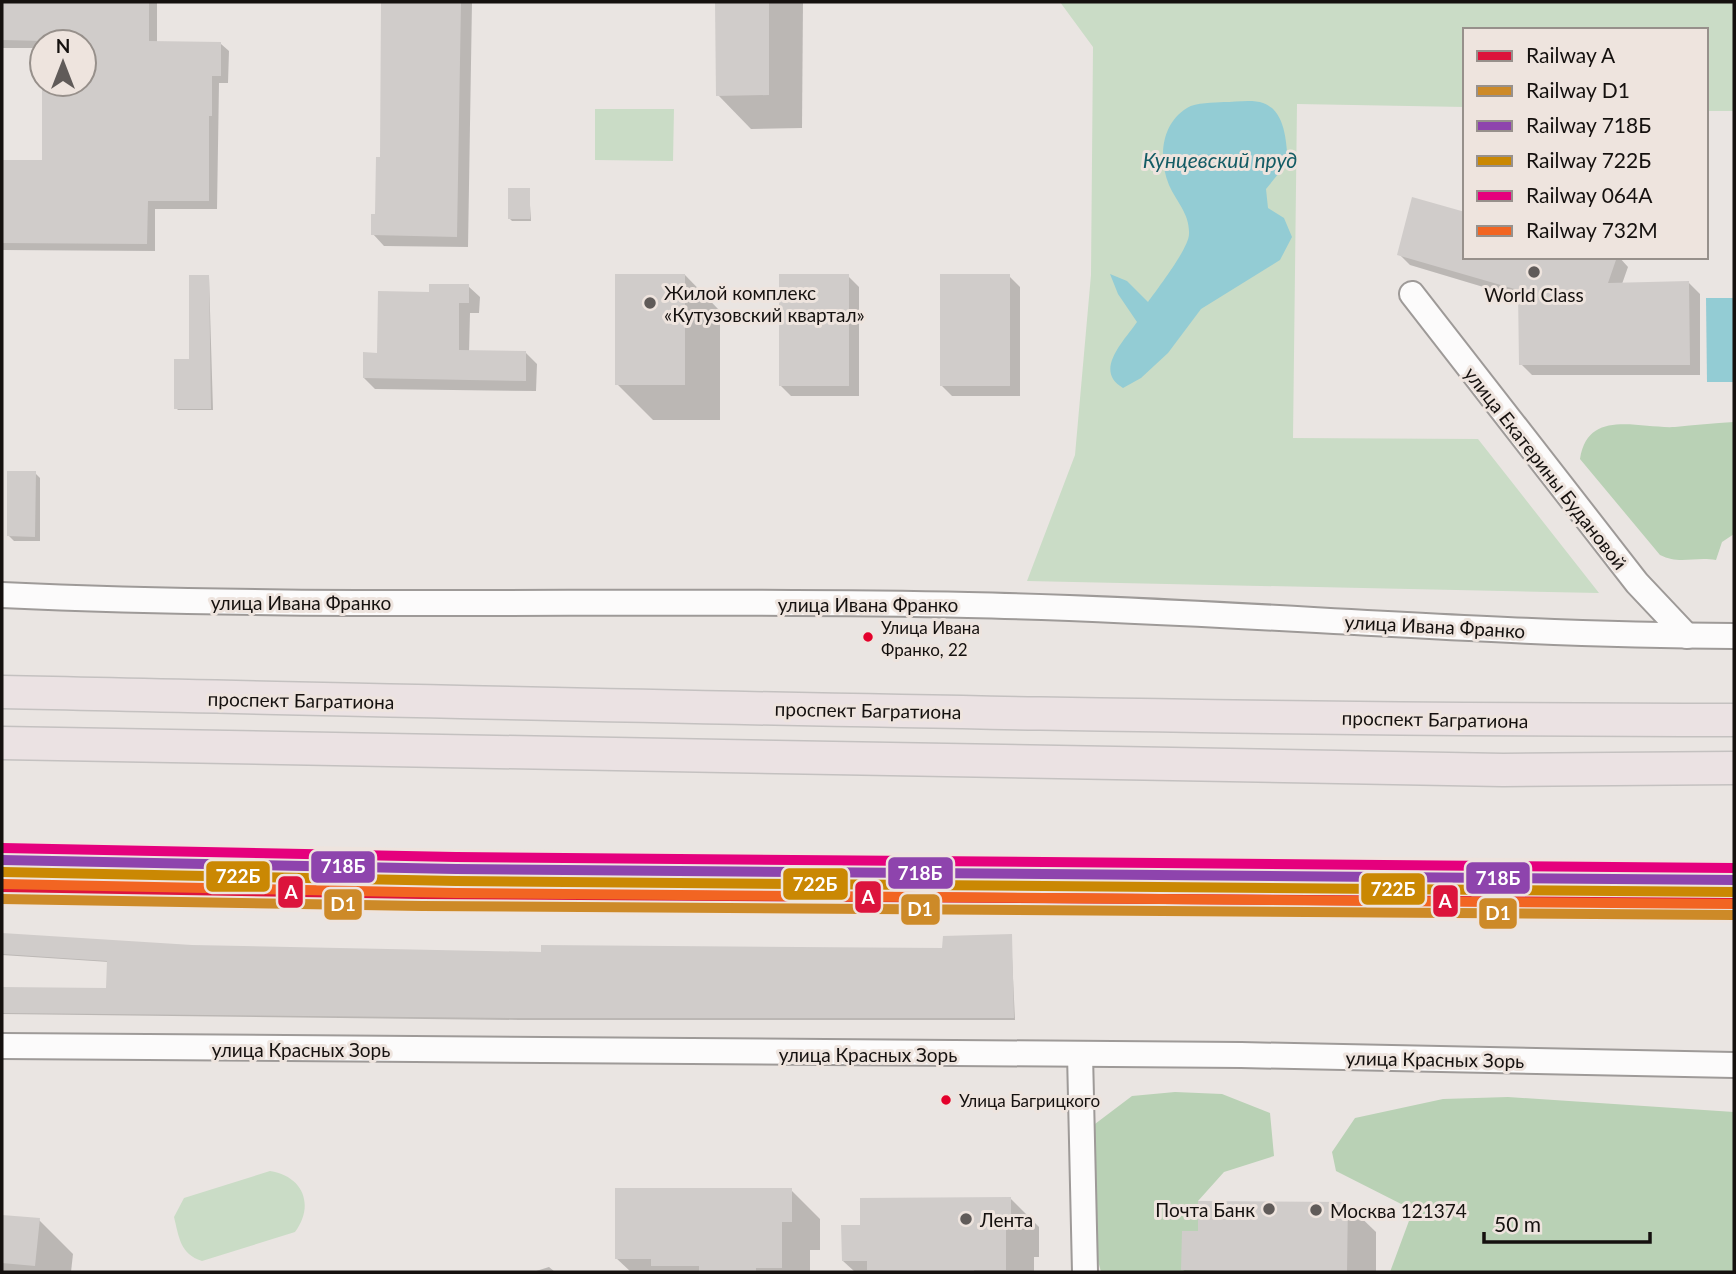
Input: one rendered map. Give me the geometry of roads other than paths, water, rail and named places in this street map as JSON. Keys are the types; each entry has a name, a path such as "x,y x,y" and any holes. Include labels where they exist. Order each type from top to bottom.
{"main road":[{"name":"проспект Багратиона","path":"2,692 441,703 1503,720 1734,720"},
{"path":"2,743 1503,770 1734,768"}],"street":[{"name":"улица Екатерины Будановой","path":"1412,294 1637,583 1687,636"},
{"name":"улица Ивана Франко","path":"2,595 142,601 869,602 1100,607 1554,633 1734,636"},
{"name":"улица Красных Зорь","path":"2,1046 1080,1055 1734,1065"},
{"path":"1080,1055 1085,1272"}],"water":[{"name":"Кунцевский пруд","path":"1249,101 1271,107 1283,128 1288,162 1266,189 1268,208 1284,218 1292,237 1280,260 1201,309 1168,353 1141,378 1123,388 1114,381 1111,365 1119,347 1137,322 1118,294 1110,274 1127,281 1148,302 1188,240 1189,227 1185,214 1166,175 1163,153 1167,132 1178,115 1191,106"},
{"path":"1706,298 1734,298 1734,382 1707,382"}],"rail line":[{"name":"064А","path":"2,848 456,857 1734,868"},
{"name":"718Б","path":"2,860 456,869 1734,880"},
{"name":"722Б","path":"2,872 456,881 1734,892"},
{"name":"732М","path":"2,884 456,893 1734,904"},
{"name":"A","path":"2,887 422,894 1734,903"},
{"name":"D1","path":"2,899 422,906 1734,915"}],"place":[{"name":"World Class","path":"1534,272"},
{"name":"Жилой комплекс «Кутузовский квартал»","path":"650,303"},
{"name":"Улица Ивана Франко, 22","path":"868,637"},
{"name":"Улица Багрицкого","path":"946,1100"},
{"name":"Почта Банк","path":"1269,1209"},
{"name":"Москва 121374","path":"1316,1210"},
{"name":"Лента","path":"966,1219"}]}
